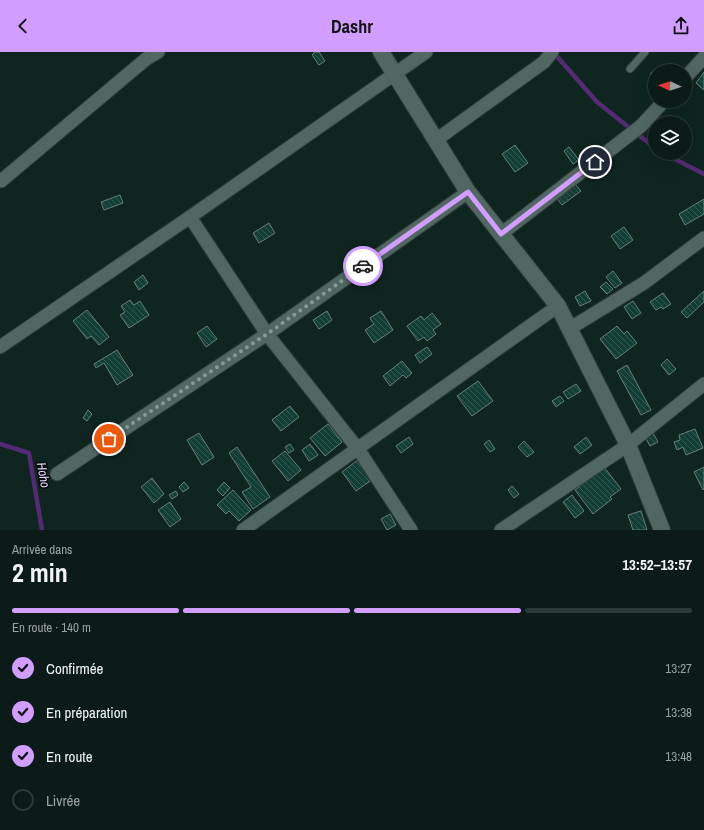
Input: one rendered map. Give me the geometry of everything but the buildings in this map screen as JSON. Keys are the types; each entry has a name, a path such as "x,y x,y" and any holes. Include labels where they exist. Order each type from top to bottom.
{"street":[{"path":"1,181 146,59 158,52"},
{"path":"381,52 468,192 558,306 628,445 662,530"},
{"path":"0,347 190,217 426,52"},
{"path":"436,140 544,62 552,52"},
{"path":"692,70 704,57"},
{"path":"501,234 641,126 658,108"},
{"path":"57,474 267,334 468,192"},
{"path":"190,217 267,334 358,449 411,530"},
{"path":"569,329 644,283 704,238"},
{"path":"243,530 558,306"},
{"path":"501,530 628,445 704,384"}],"lane":[{"path":"630,69 645,52"}],"waterway":[{"path":"554,53 597,102 648,142"},
{"path":"677,160 704,174"},
{"name":"Hoho","path":"0,444 29,453 42,530"}],"way so far":[{"path":"109,439 267,334 363,266"}],"route":[{"path":"363,266 468,192 501,234 595,162"}]}
